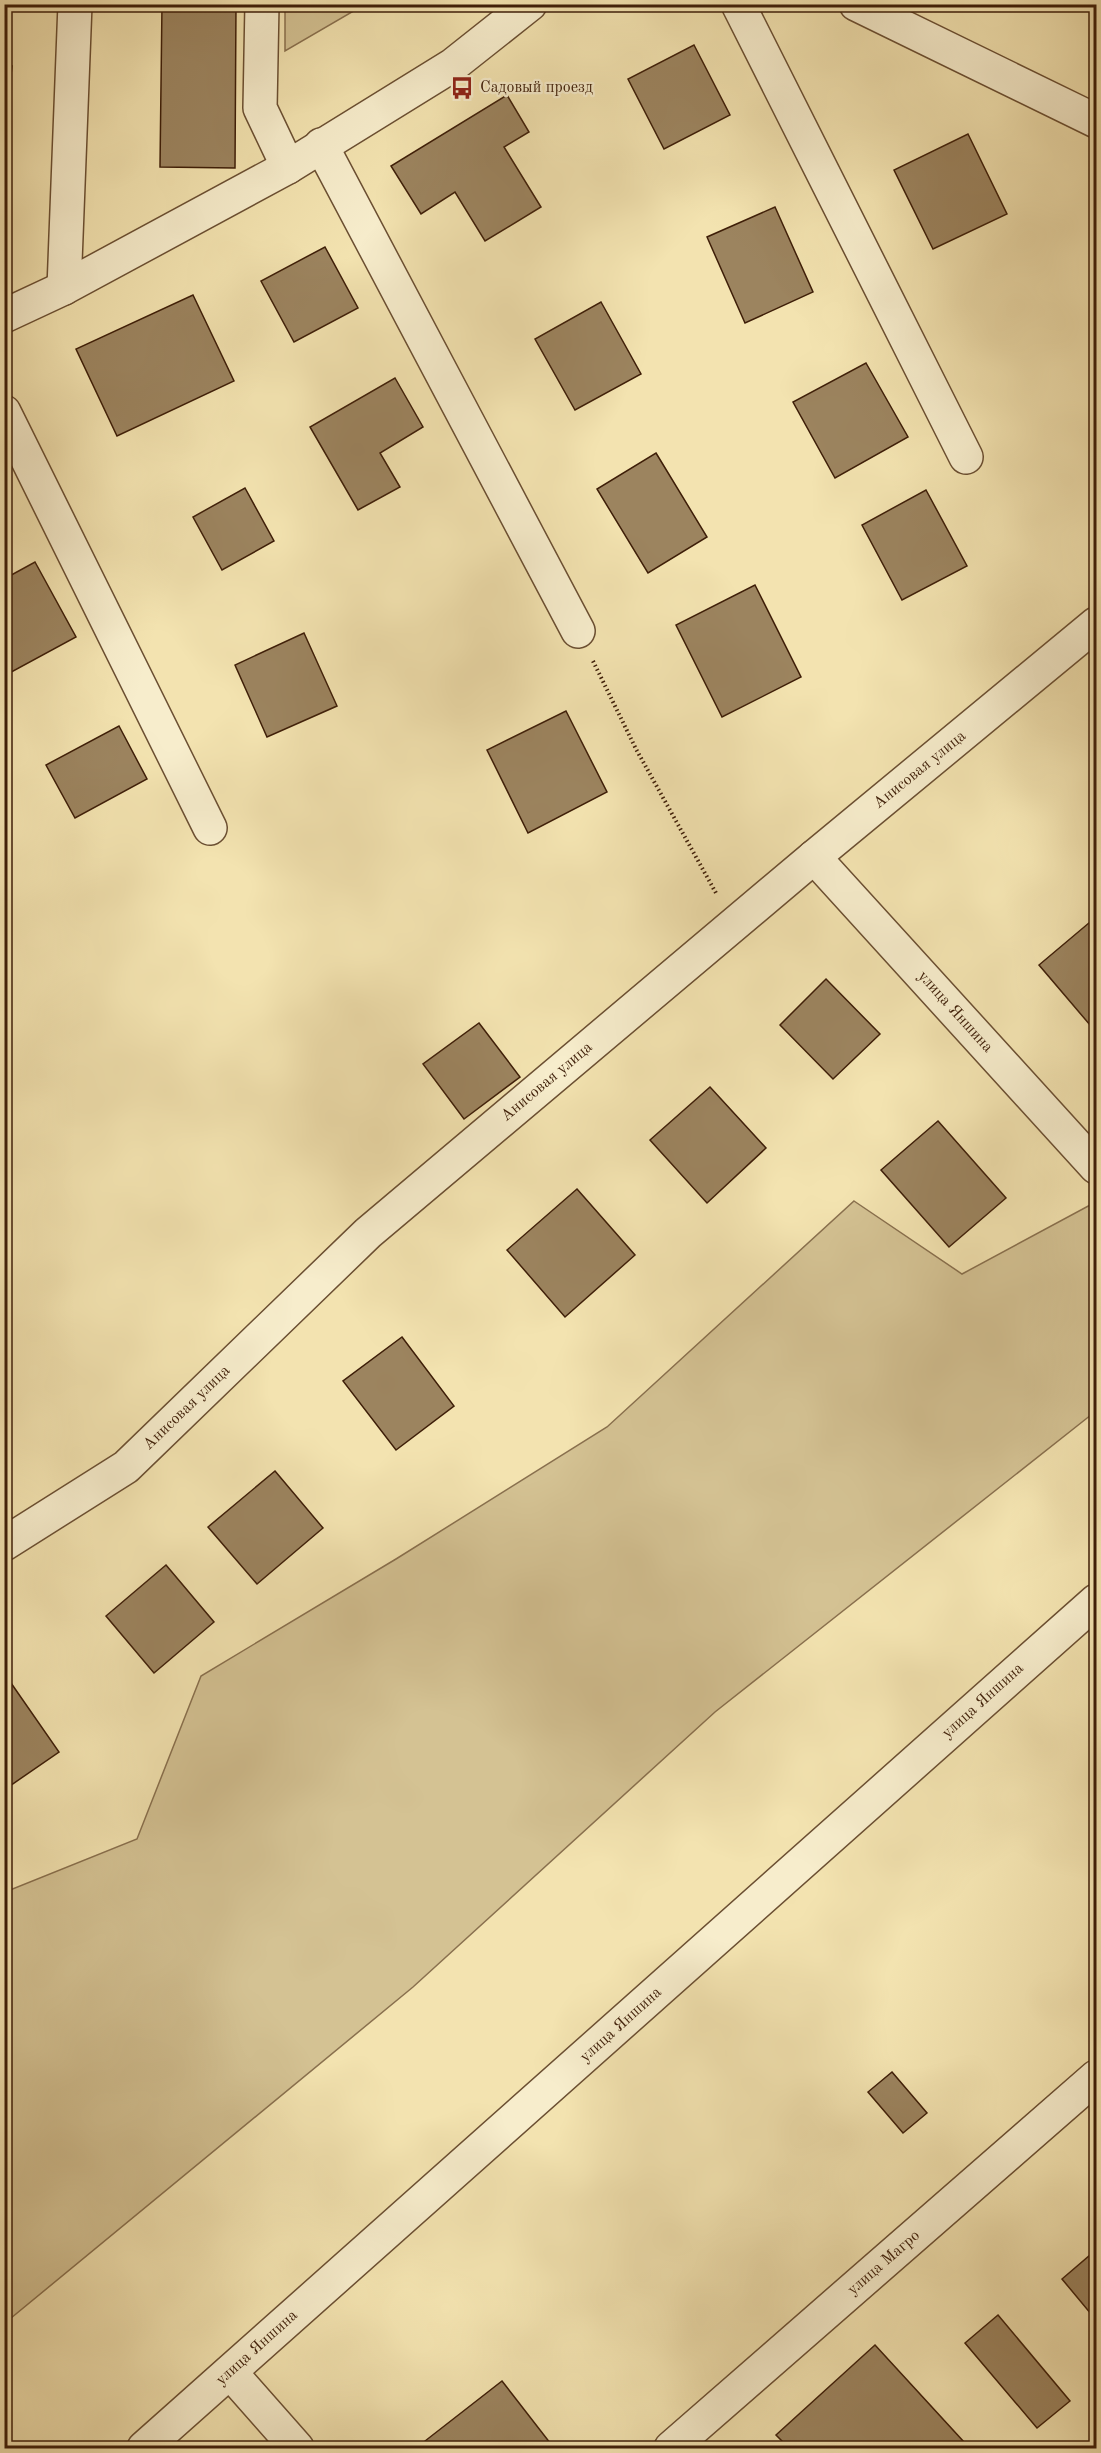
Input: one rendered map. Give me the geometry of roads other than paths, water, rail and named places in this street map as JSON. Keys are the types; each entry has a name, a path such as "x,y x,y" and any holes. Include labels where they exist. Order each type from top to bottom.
{"street":[{"path":"64,288 75,4"},
{"path":"262,4 260,108 288,167"},
{"path":"4,316 64,288 288,167 453,65 530,4"},
{"path":"738,4 966,457"},
{"path":"856,4 1096,121"},
{"path":"321,145 578,631"},
{"path":"4,412 210,828"},
{"name":"Анисовая улица","path":"4,1544 126,1467 368,1233 814,856 1096,624"},
{"name":"улица Яншина","path":"814,856 1096,1167"},
{"name":"улица Яншина","path":"144,2448 1096,1601"},
{"name":"улица Магро","path":"671,2448 1096,2077"},
{"path":"230,2372 297,2448"}],"place":[{"name":"Садовый проезд","path":"462,88"}]}
